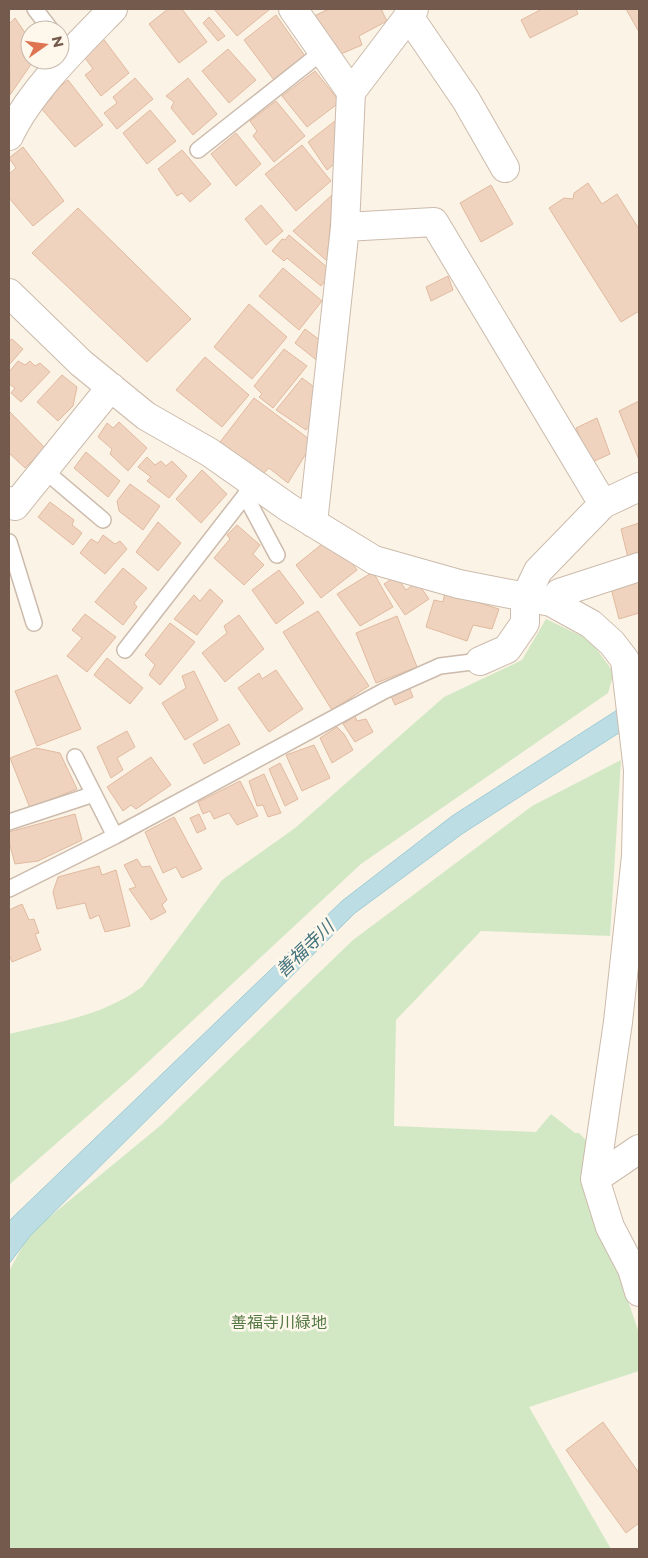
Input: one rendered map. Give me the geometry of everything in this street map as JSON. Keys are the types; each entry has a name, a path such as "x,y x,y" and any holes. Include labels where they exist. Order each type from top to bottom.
{"street":[{"path":"70,43 113,9"},
{"path":"293,9 351,92"},
{"path":"313,523 345,227 351,92 411,12 466,100 505,168"},
{"path":"12,119 48,70"},
{"path":"345,227 434,222 603,504"},
{"path":"9,293 81,363 146,416 209,452 250,490 313,523 374,560 459,584 538,600 590,624 612,643 625,660 638,770 638,856 618,1022 595,1179 610,1227 637,1275"},
{"path":"11,508 111,387"},
{"path":"480,662 507,649 525,623 538,600 538,570 603,504 639,487"},
{"path":"538,600 639,567"},
{"path":"595,1179 639,1149"}],"lane":[{"path":"34,9 43,20"},
{"path":"198,150 322,52"},
{"path":"44,470 103,520"},
{"path":"125,650 250,490 277,555"},
{"path":"9,542 34,622"},
{"path":"9,889 115,836 384,691 440,666 480,662"},
{"path":"75,757 115,836"},
{"path":"9,822 94,794"}],"green space":[{"path":"546,619 590,640 614,673 608,693 361,864 132,1077 9,1185 9,1034 95,1012 127,997 142,987 222,880 295,828 444,697 522,660"},
{"name":"善福寺川緑地","path":"621,760 610,936 481,931 396,1020 394,1126 536,1132 551,1114 575,1133 579,1133 589,1143 585,1174 639,1333 639,1371 529,1407 611,1549 9,1549 9,1271 30,1233 161,1125 353,940 532,806"}],"water":[{"name":"善福寺川","path":"639,696 639,720 462,834 355,913 30,1236 9,1264 9,1222 11,1219 342,901 452,816"}],"building":[{"path":"168,9 182,9 207,42 179,63 149,24"},
{"path":"214,9 270,9 237,36"},
{"path":"329,9 381,9 387,21 359,36 362,45 336,56 314,16"},
{"path":"542,9 576,9 578,14 530,38 521,20"},
{"path":"626,9 639,9 639,32"},
{"path":"276,15 305,56 274,80 244,40"},
{"path":"209,17 225,36 218,41 203,23"},
{"path":"15,18 20,25 20,70 27,70 10,95 9,24"},
{"path":"102,37 129,73 101,96 85,75 93,69 81,52"},
{"path":"228,49 256,80 229,103 202,71"},
{"path":"315,71 340,102 307,127 282,96"},
{"path":"135,78 153,99 117,129 104,113 117,103 113,97"},
{"path":"188,78 217,114 193,135 171,108 174,102 166,96"},
{"path":"68,80 103,125 75,147 40,107 52,98 50,94"},
{"path":"276,101 305,136 274,162 253,136 257,131 250,121"},
{"path":"150,110 176,141 147,164 123,133"},
{"path":"340,117 340,159 327,170 308,142"},
{"path":"236,133 261,164 236,186 211,154"},
{"path":"302,145 331,181 296,211 265,174"},
{"path":"23,147 64,201 33,226 9,198 9,174 16,168 9,158"},
{"path":"182,150 211,184 190,202 182,193 177,196 158,169"},
{"path":"588,183 602,204 617,194 639,229 639,311 621,322 549,208 564,198 573,199 574,193"},
{"path":"491,185 513,224 481,242 460,203"},
{"path":"333,194 327,261 293,231"},
{"path":"261,205 283,231 266,245 245,219"},
{"path":"78,208 191,319 147,362 32,253"},
{"path":"289,235 328,268 325,281 321,286 287,258 284,261 272,251 282,239 285,240"},
{"path":"283,268 322,301 299,330 259,296"},
{"path":"448,276 453,290 431,301 426,287"},
{"path":"249,304 287,337 252,379 214,347"},
{"path":"305,329 321,341 319,362 295,343"},
{"path":"12,339 23,349 9,365 9,341"},
{"path":"284,349 307,366 273,408 259,397 262,394 254,386"},
{"path":"205,357 249,395 222,427 176,390"},
{"path":"18,361 25,365 30,361 35,366 40,363 50,372 21,402 11,393 15,388 9,384 9,372"},
{"path":"62,375 77,387 73,406 58,421 37,402"},
{"path":"302,378 317,389 316,417 306,430 276,410"},
{"path":"254,398 313,442 288,483 269,468 261,476 217,446"},
{"path":"639,401 639,460 619,411"},
{"path":"9,411 45,448 25,468 9,453"},
{"path":"597,418 610,454 588,464 584,447 576,428"},
{"path":"119,422 147,448 128,471 110,454 112,449 98,437 107,423 113,428"},
{"path":"86,452 120,481 108,497 74,468"},
{"path":"147,457 155,465 161,461 166,466 172,461 187,476 169,498 147,481 151,477 138,467"},
{"path":"202,470 227,494 201,523 176,499"},
{"path":"130,484 160,506 143,530 119,511 117,501"},
{"path":"50,502 74,520 72,525 82,533 73,545 38,517"},
{"path":"158,522 181,543 158,571 136,552"},
{"path":"639,523 639,554 628,558 621,529"},
{"path":"237,525 260,545 253,554 264,565 244,585 214,558 230,539 227,535"},
{"path":"103,535 115,544 120,541 127,549 105,574 80,553 91,539 98,543"},
{"path":"327,540 341,546 357,570 321,598 296,565"},
{"path":"123,568 147,588 134,603 137,607 123,625 95,602"},
{"path":"279,570 304,603 276,624 252,590"},
{"path":"373,572 393,607 360,626 337,594"},
{"path":"396,576 406,590 417,582 429,599 405,615 384,584"},
{"path":"639,580 639,613 619,619 611,588"},
{"path":"210,589 223,601 197,635 174,619 194,595 200,601"},
{"path":"445,592 499,609 492,629 473,625 467,641 426,627 434,600 443,602"},
{"path":"318,611 369,686 332,710 283,632"},
{"path":"85,614 116,637 87,672 67,656 82,638 72,630"},
{"path":"239,615 264,649 225,682 202,653 227,633 224,626"},
{"path":"397,616 417,667 376,683 356,633"},
{"path":"170,623 195,642 160,685 149,675 155,665 145,655"},
{"path":"107,658 143,688 130,704 94,675"},
{"path":"276,670 303,709 269,732 238,688 259,673 262,679"},
{"path":"194,671 218,720 185,740 162,703 186,688 182,676"},
{"path":"57,675 81,729 37,746 15,691"},
{"path":"409,687 413,697 395,705 391,696"},
{"path":"355,716 357,721 366,719 373,732 355,742 343,724"},
{"path":"229,724 240,744 204,764 193,744"},
{"path":"337,727 344,734 353,750 332,763 320,738"},
{"path":"127,731 135,747 117,758 123,770 111,778 97,747"},
{"path":"314,745 330,778 302,791 286,755"},
{"path":"36,748 60,753 77,789 30,808 10,758"},
{"path":"151,757 171,785 136,809 131,805 123,811 107,787"},
{"path":"280,763 298,799 285,806 269,769"},
{"path":"264,774 281,813 268,817 263,805 257,806 249,781"},
{"path":"240,781 258,816 237,825 229,813 214,819 210,811 203,814 198,802"},
{"path":"75,814 82,840 38,861 15,864 9,842 9,832"},
{"path":"199,814 206,829 197,833 190,818"},
{"path":"174,817 202,869 182,878 176,867 163,873 145,832"},
{"path":"137,859 142,867 150,866 167,900 162,905 166,912 151,920 129,889 136,887 124,865"},
{"path":"99,866 102,875 116,870 130,926 105,932 99,915 90,919 85,903 57,909 53,892 58,877"},
{"path":"22,904 29,920 34,919 39,933 35,934 41,950 12,962 9,954 9,910"},
{"path":"603,1422 639,1473 639,1523 626,1533 566,1450"}]}
